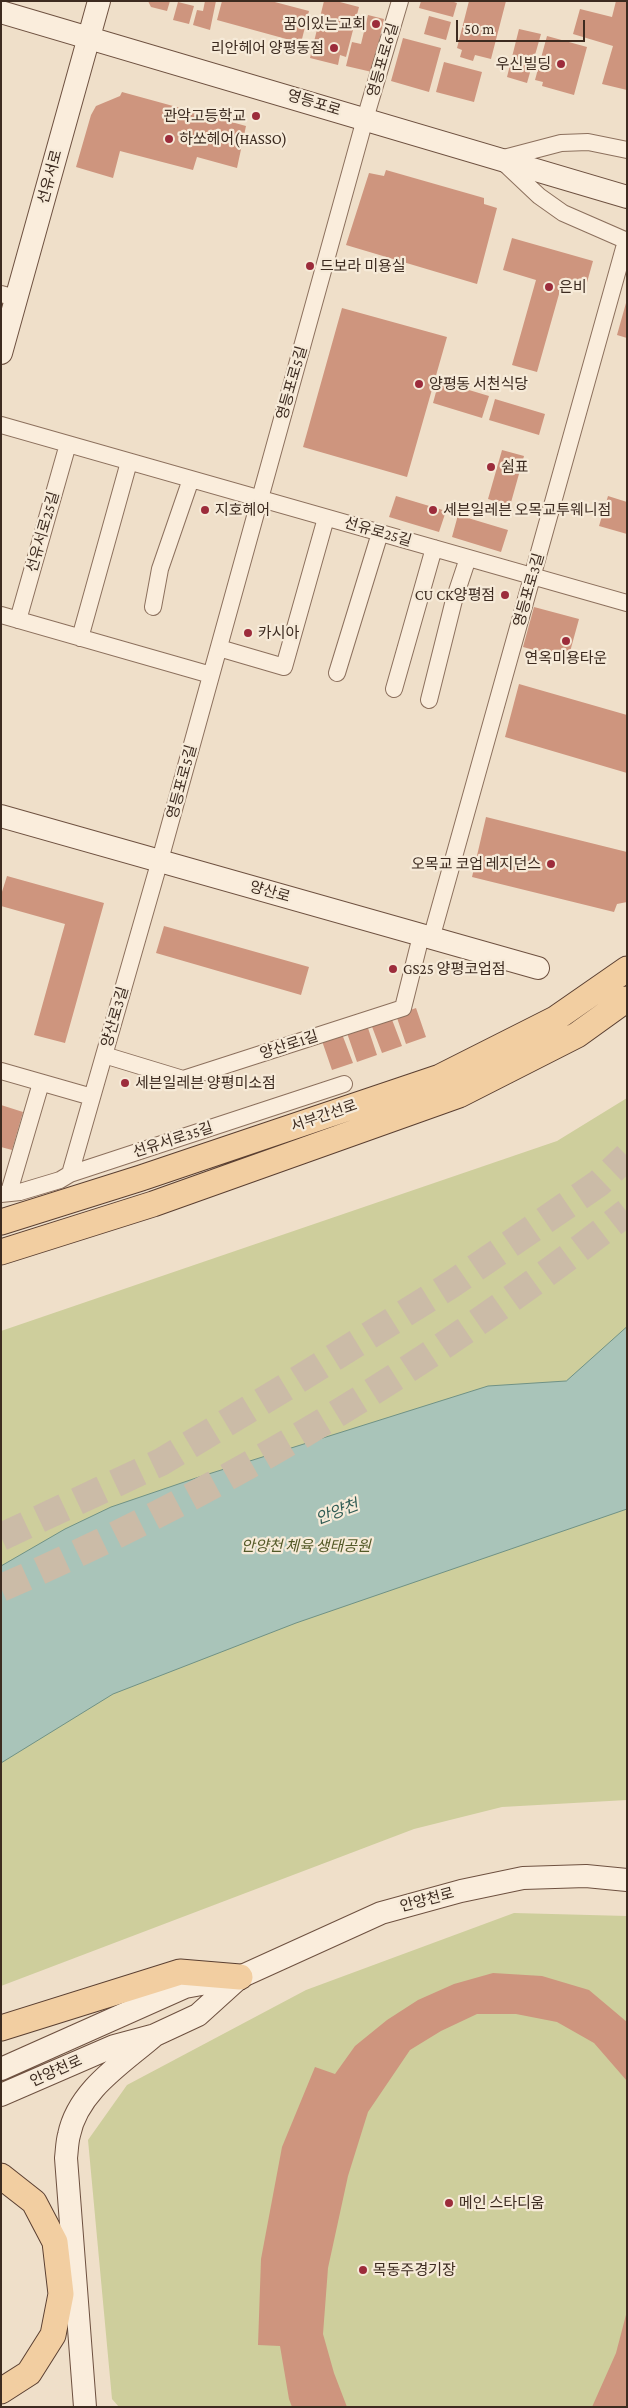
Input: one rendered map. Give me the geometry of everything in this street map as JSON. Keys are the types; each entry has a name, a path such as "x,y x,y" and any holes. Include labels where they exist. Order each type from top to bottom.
{"main road":[{"name":"선유서로","path":"1,353 9,296 99,1"},
{"name":"영등포로","path":"1,12 89,36 627,197"},
{"name":"양산로","path":"1,816 160,860 426,938 538,968"},
{"name":"서부간선로","path":"1,1222 141,1178 440,1077 555,1019 627,969"},
{"name":"서부간선로","path":"1,1252 153,1204 459,1095 577,1035 627,999"},
{"name":"안양천로","path":"1,2069 185,1987 240,1977 381,1913 461,1891 523,1878 586,1876 627,1880"},
{"path":"1,2028 180,1972 240,1977"},
{"name":"안양천로","path":"1,2095 114,2046 155,2035 198,2015 240,1977"},
{"path":"85,2407 66,2158 68,2135 76,2115 88,2096 155,2035"},
{"path":"1,2176 34,2202 55,2242 62,2294 53,2336 29,2373 1,2391"}],"street":[{"name":"영등포로6길","path":"365,119 400,1"},
{"name":"영등포로5길","path":"160,860 365,119"},
{"path":"500,159 561,143 588,142 627,150"},
{"path":"500,159 539,196 564,213 627,241"},
{"name":"영등포로3길","path":"426,938 533,577 627,241"},
{"name":"선유로25길","path":"1,425 627,603"},
{"name":"선유서로25길","path":"18,620 68,444"},
{"path":"80,638 129,462"},
{"path":"153,608 160,570 191,479"},
{"path":"219,648 284,667 326,518"},
{"path":"337,673 380,533"},
{"path":"394,689 434,548"},
{"path":"429,700 454,600 468,558"},
{"path":"1,615 211,675"},
{"name":"양산로3길","path":"70,1174 160,860"},
{"name":"양산로1길","path":"104,1055 183,1079 403,1008 426,938"},
{"path":"1,1071 92,1097"},
{"path":"5,1193 41,1083"},
{"name":"선유서로35길","path":"5,1193 20,1192 60,1180 70,1174 344,1084"}],"green space":[{"name":"안양천 체육 생태공원","path":"627,1098 627,1800 502,1807 414,1829 1,1986 1,1331 557,1141"},
{"name":"목동주경기장","path":"514,1913 627,1916 627,2407 119,2407 112,2399 88,2140 127,2085 306,1990"}],"water":[{"name":"안양천","path":"627,1327 627,1509 296,1623 113,1694 1,1763 1,1566 65,1529 111,1507 199,1477 488,1386 566,1381"}],"building":[{"path":"148,1 170,1 167,11 151,7"},
{"path":"205,1 216,1 210,30 193,25 197,10 203,11"},
{"path":"222,1 271,1 309,11 301,43 217,20"},
{"path":"324,1 336,1 359,7 346,57 340,55 338,65 310,58"},
{"path":"421,1 451,1 457,3 453,17 419,8"},
{"path":"469,1 506,1 491,59 475,55 473,61 460,57 462,50 457,48"},
{"path":"616,1 627,1 627,90 602,84 613,46 573,34 580,9 612,17"},
{"path":"178,2 194,6 189,24 173,20"},
{"path":"368,15 384,19 372,72 346,66 352,42 361,44"},
{"path":"429,16 451,22 446,40 424,34"},
{"path":"519,29 541,34 527,83 507,77"},
{"name":"우신빌딩","path":"547,36 587,47 574,95 542,86 543,82 535,80"},
{"path":"403,38 441,48 429,92 391,81"},
{"path":"444,62 482,72 474,102 436,92"},
{"path":"122,92 246,126 237,168 197,157 193,170 120,151 113,178 76,167 91,115 96,106 120,96"},
{"path":"386,170 484,198 484,204 497,208 477,284 346,245 369,173 384,176"},
{"path":"512,238 593,261 584,293 561,287 537,372 512,365 536,280 503,270"},
{"path":"627,303 627,338 617,335"},
{"path":"342,308 447,337 407,477 303,447"},
{"path":"439,381 489,396 482,418 433,403"},
{"path":"495,399 545,414 539,435 489,420"},
{"path":"502,450 524,456 510,506 488,499"},
{"path":"396,496 446,511 439,532 389,517"},
{"path":"608,496 627,502 627,534 599,526"},
{"path":"458,515 508,530 501,552 452,537"},
{"path":"534,607 579,619 568,659 523,647"},
{"path":"519,684 627,715 627,773 505,737"},
{"name":"오목교 코업 레지던스","path":"486,817 627,852 627,902 617,904 614,912 472,877"},
{"path":"7,876 104,903 65,1043 34,1035 65,924 1,906 1,895"},
{"path":"164,926 309,967 301,995 156,953"},
{"path":"416,1008 426,1037 406,1044 396,1015"},
{"path":"391,1017 402,1046 382,1053 371,1024"},
{"path":"367,1025 377,1055 357,1062 347,1033"},
{"path":"342,1034 353,1063 332,1070 322,1041"},
{"path":"1,1105 23,1112 12,1150 1,1147"},
{"path":"493,1973 542,1976 589,1990 627,2022 627,2081 594,2043 557,2022 516,2014 477,2014 441,2031 410,2050 368,2112 348,2176 328,2268 323,2334 334,2373 347,2407 292,2407 280,2346 258,2345 261,2259 282,2147 315,2067 335,2074 355,2046 387,2020 418,2000 454,1984"},
{"path":"627,2311 627,2407 592,2407 616,2353"}],"tunnel":[{"path":"1,1537 161,1462 291,1384 452,1284 599,1183 627,1156"},
{"path":"1,1588 166,1510 326,1420 404,1372 480,1321 554,1268 627,1212"}],"place":[{"name":"꿈이있는교회","path":"376,24"},
{"name":"리안헤어 양평동점","path":"334,48"},
{"name":"우신빌딩","path":"561,64"},
{"name":"관악고등학교","path":"256,116"},
{"name":"하쏘헤어(HASSO)","path":"169,139"},
{"name":"드보라 미용실","path":"310,266"},
{"name":"은비","path":"549,287"},
{"name":"양평동 서천식당","path":"419,384"},
{"name":"쉼표","path":"491,467"},
{"name":"지호헤어","path":"205,510"},
{"name":"세븐일레븐 오목교투웨니점","path":"433,510"},
{"name":"CU CK양평점","path":"505,595"},
{"name":"카시아","path":"248,633"},
{"name":"연옥미용타운","path":"566,641"},
{"name":"오목교 코업 레지던스","path":"551,864"},
{"name":"GS25 양평코업점","path":"393,969"},
{"name":"세븐일레븐 양평미소점","path":"125,1083"},
{"name":"메인 스타디움","path":"449,2203"},
{"name":"목동주경기장","path":"363,2270"}]}
